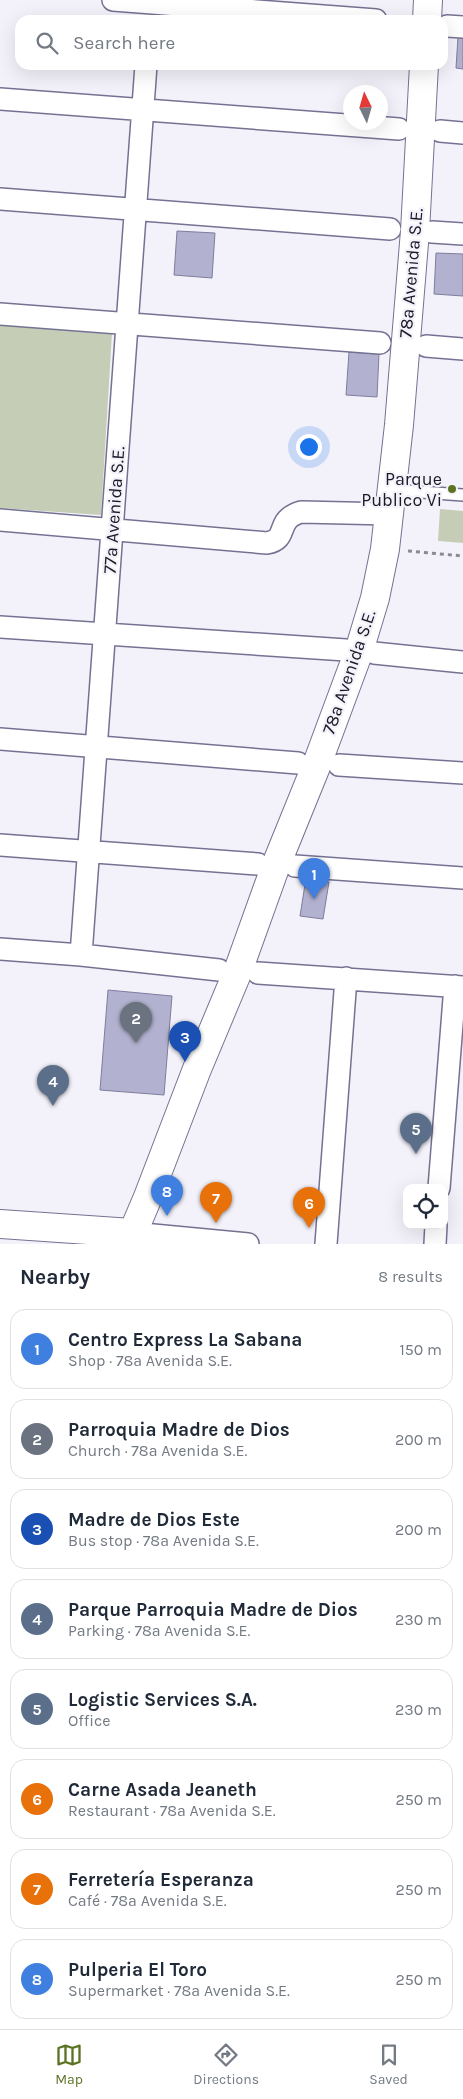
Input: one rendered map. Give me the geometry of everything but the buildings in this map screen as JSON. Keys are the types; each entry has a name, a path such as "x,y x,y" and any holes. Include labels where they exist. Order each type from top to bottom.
{"street":[{"path":"113,0 150,8 282,15"},
{"path":"428,0 439,15"},
{"name":"77a Avenida S.E.","path":"81,955 146,70"},
{"name":"78a Avenida S.E.","path":"130,1238 238,971 276,865 317,764 359,651 375,598 385,549 391,502 415,231 424,70"},
{"path":"0,99 399,129"},
{"path":"440,131 463,133"},
{"path":"0,199 390,228"},
{"path":"432,232 463,234"},
{"path":"0,314 380,343"},
{"path":"426,346 463,349"},
{"path":"0,520 268,543 276,542 284,523 291,515 301,512 391,502"},
{"path":"0,627 346,650"},
{"path":"374,653 463,662"},
{"path":"0,740 298,763"},
{"path":"339,765 463,773"},
{"path":"0,845 258,864"},
{"path":"295,866 463,878"},
{"path":"0,949 81,955 219,970"},
{"path":"258,972 459,987 439,1184"},
{"path":"326,1244 346,978"},
{"path":"0,1224 130,1238 248,1244"},
{"path":"435,1244 436,1229"}],"lane":[{"path":"391,502 463,495"}],"path":[{"path":"385,549 463,556"}],"green space":[{"path":"0,325 112,333 101,515 0,508"},
{"path":"440,509 463,511 463,543 438,541"}],"place":[{"name":"Parque Publico Vi","path":"452,489"},
{"name":"Centro Express La Sabana","path":"314,899"},
{"name":"Parroquia Madre de Dios","path":"136,1043"},
{"name":"Madre de Dios Este","path":"185,1062"},
{"name":"Parque Parroquia Madre de Dios","path":"53,1106"},
{"name":"Logistic Services S.A.","path":"416,1154"},
{"name":"Pulperia El Toro","path":"167,1216"},
{"name":"Ferretería Esperanza","path":"216,1223"},
{"name":"Carne Asada Jeaneth","path":"309,1228"}]}
